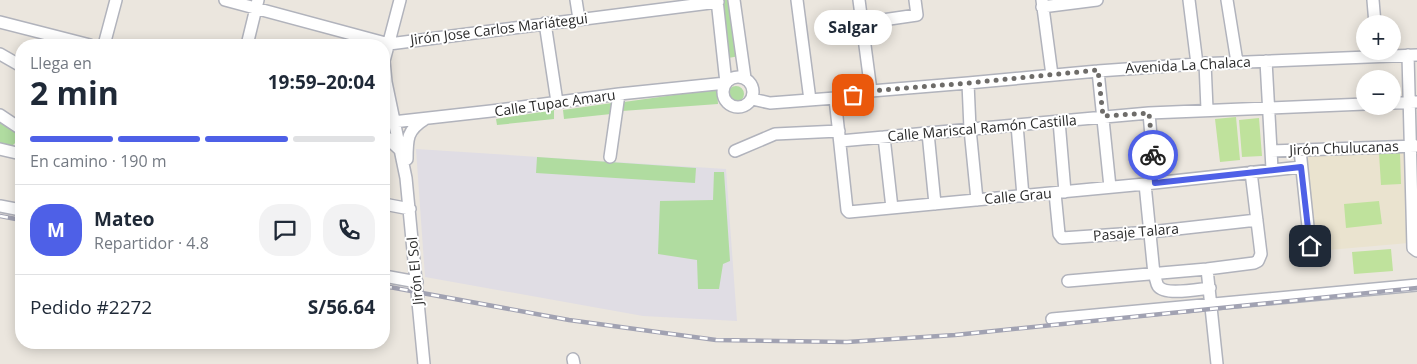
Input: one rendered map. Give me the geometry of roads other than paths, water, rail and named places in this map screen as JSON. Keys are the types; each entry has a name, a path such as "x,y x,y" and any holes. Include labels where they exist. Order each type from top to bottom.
{"street":[{"path":"106,39 116,0"},
{"name":"Jirón Jose Carlos Mariátegui","path":"225,0 257,4 372,39"},
{"path":"390,40 400,0"},
{"path":"576,0 579,19"},
{"path":"717,1 726,83 723,95 730,105 740,107 745,106 752,100 754,89 745,78 734,0"},
{"path":"797,0 810,100"},
{"path":"859,0 871,91"},
{"path":"862,23 917,15 915,0"},
{"path":"1052,75 1042,3 1098,0"},
{"path":"1189,0 1201,64 1207,110"},
{"path":"1228,0 1237,62"},
{"path":"1373,0 1374,15"},
{"name":"Jirón Jose Carlos Mariátegui","path":"390,44 717,1"},
{"path":"248,39 257,4"},
{"path":"0,22 67,39"},
{"path":"545,23 557,102"},
{"path":"0,54 15,63"},
{"name":"Avenida La Chalaca","path":"752,100 770,104 835,98 871,91 1098,70 1356,55"},
{"path":"1413,55 1413,248 1416,251"},
{"path":"1266,61 1272,169"},
{"path":"1098,70 1110,187"},
{"path":"726,83 734,77 745,78"},
{"name":"Calle Tupac Amaru","path":"390,122 726,83"},
{"path":"968,83 970,129 977,200"},
{"path":"610,157 619,94"},
{"name":"Calle Grau","path":"835,98 846,210 849,212 1301,167"},
{"name":"Calle Mariscal Ramón Castilla","path":"735,151 775,134 884,137 1059,122 1103,116 1356,104"},
{"path":"1149,113 1150,232 1154,274 1158,286 1163,290 1174,291 1210,288"},
{"path":"0,116 15,125"},
{"name":"Jirón El Sol","path":"406,178 409,136 412,129 426,118"},
{"path":"1059,122 1060,192"},
{"name":"Jirón El Sol","path":"390,125 400,150 406,178 424,364"},
{"path":"1017,125 1023,196"},
{"path":"928,133 935,204"},
{"path":"884,137 892,208"},
{"path":"390,141 400,150"},
{"name":"Jirón Chulucanas","path":"1271,150 1414,146"},
{"path":"0,149 15,152"},
{"path":"1300,150 1310,246"},
{"path":"1068,281 1207,269 1258,261 1261,254 1251,172"},
{"name":"Pasaje Talara","path":"1060,192 1059,234 1062,238 1150,232 1257,220"},
{"path":"390,205 410,208"},
{"path":"0,206 15,209"},
{"path":"1207,269 1217,364"},
{"path":"390,277 417,282"},
{"path":"1052,319 1417,285"}],"railway":[{"path":"0,216 15,219"},
{"path":"390,287 569,320 716,340 847,342 955,335 1417,288"}],"place":[{"name":"Salgar","path":"853,95"}]}
